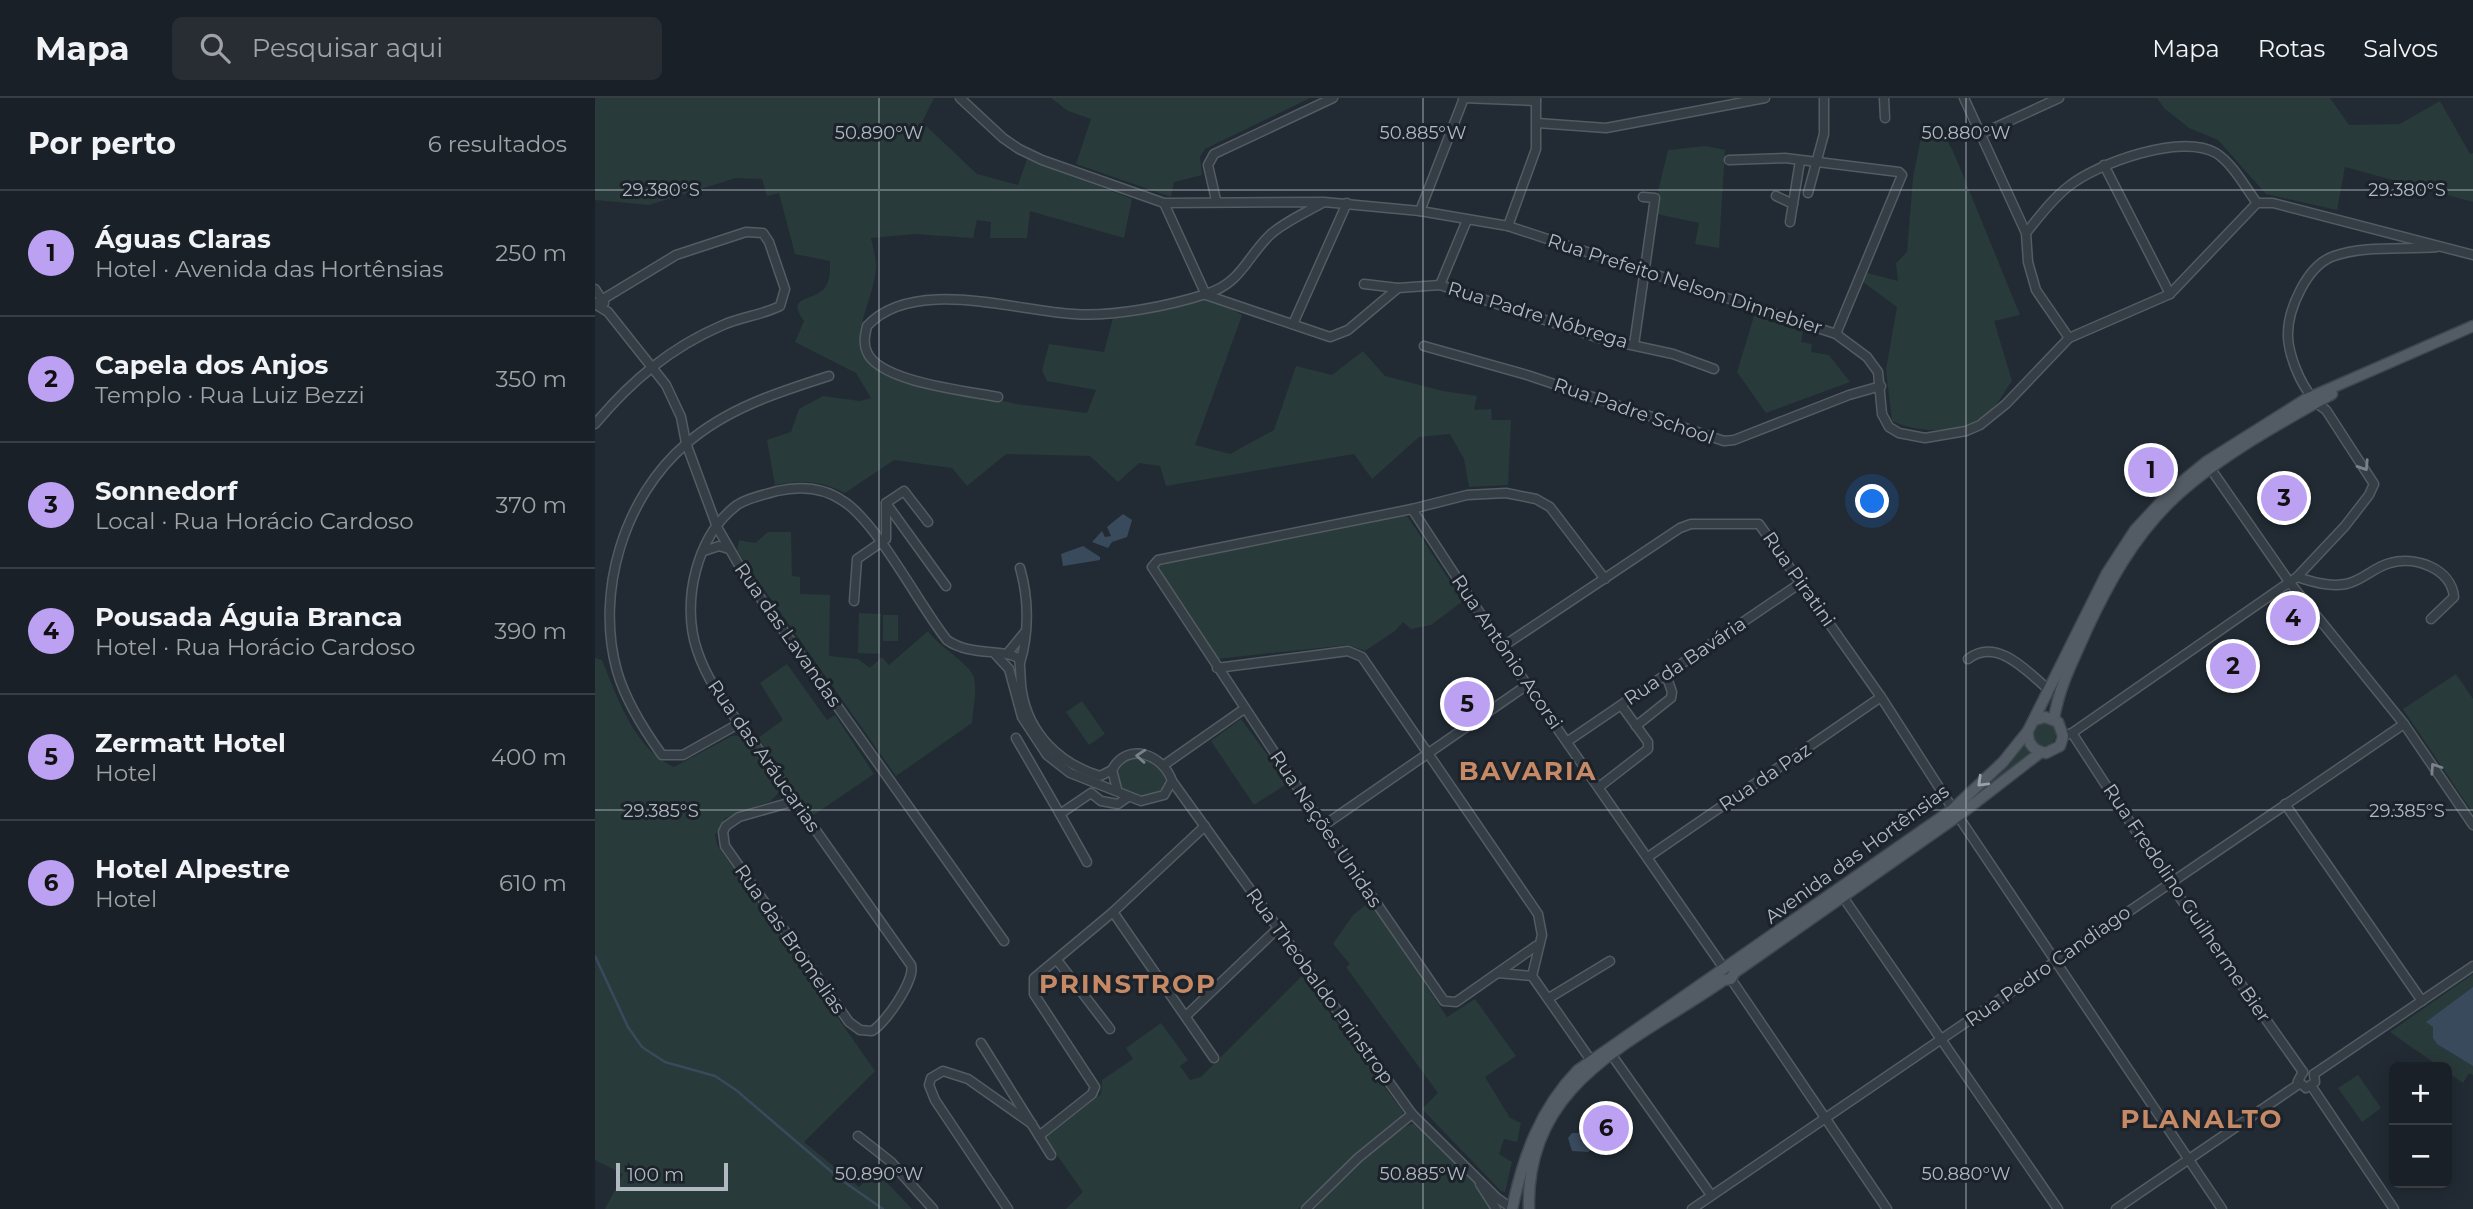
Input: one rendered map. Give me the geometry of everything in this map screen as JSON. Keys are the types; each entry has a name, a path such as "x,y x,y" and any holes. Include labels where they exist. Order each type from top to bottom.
{"main road":[{"path":"2311,399 2473,326"},
{"path":"2035,720 2045,717 2054,719 2068,735 2056,749 2041,752 2029,742 2028,731 2121,550 2161,502 2209,466 2311,399 2356,379"},
{"path":"2054,719 2062,684 2127,555 2168,505 2209,466"},
{"name":"Avenida das Hortênsias","path":"1512,1209 1521,1167 1544,1115 1569,1079 1590,1059 1843,897 1955,813 2028,731"},
{"name":"Avenida das Hortênsias","path":"1529,1209 1530,1173 1544,1130 1575,1084 1611,1054 2041,752"}],"street":[{"path":"960,98 1003,138 1019,149 1042,160 1164,203 1206,295 1331,337 1339,335 1398,288"},
{"path":"1216,200 1208,165 1214,154 1333,98"},
{"path":"1419,211 1464,98 1536,99 1536,149 1508,226"},
{"path":"1537,124 1606,128 1765,98"},
{"path":"1808,194 1824,134 1824,98"},
{"path":"1884,98 1885,118"},
{"path":"1964,98 2025,233 2028,262 2036,290 2069,338"},
{"path":"1981,134 2059,98"},
{"path":"2025,233 2068,186 2104,165 2161,149 2201,148 2224,159 2257,203 2273,203 2473,255"},
{"path":"1729,160 1773,158 1815,161 1899,172 1903,177 1836,334"},
{"path":"1790,222 1800,161"},
{"path":"2104,165 2170,294"},
{"path":"1776,196 1793,204"},
{"path":"1634,345 1655,198 1643,197"},
{"name":"Rua Prefeito Nelson Dinnebier","path":"1164,203 1216,200 1346,203 1419,211 1508,226 1836,334 1874,365 1881,386 1882,414 1889,427 1899,433 1925,438 1966,431 1980,425 2006,404 2069,338 2170,294 2257,203"},
{"path":"998,397 907,379 887,371 867,354 864,341 867,326 888,310 942,300 1104,314 1206,295 1222,288 1240,274 1272,233 1324,202"},
{"path":"1293,324 1346,203"},
{"path":"1440,285 1467,220"},
{"path":"595,289 597,303 676,255 710,242 757,231 766,237 785,289 780,306 726,323 693,339 653,365 595,425"},
{"path":"2068,735 2290,583 2345,526 2373,488 2368,472 2326,410 2311,399 2291,353 2288,328 2297,302 2315,269 2323,261 2345,253 2443,247"},
{"name":"Rua Padre Nóbrega","path":"1364,284 1398,288 1440,285 1599,338 1673,354 1714,369"},
{"name":"Rua das Lavandas","path":"597,303 653,365 678,409 687,443 717,527 729,549 807,664 1004,941"},
{"name":"Rua Padre School","path":"1424,346 1565,387 1724,441 1734,440 1849,395 1881,386"},
{"path":"740,723 683,755 662,755 627,698 611,649 610,602 622,539 644,491 660,469 687,443 744,407 829,376"},
{"path":"2209,466 2290,583 2404,724 2473,825"},
{"name":"Rua das Aráucarias","path":"911,965 709,680 695,647 692,594 704,551 717,527 739,504 751,498 797,487 829,493 854,509 947,640 958,648 996,655"},
{"path":"886,503 901,492 908,493 928,522"},
{"path":"1412,509 1488,493 1536,499 1561,518 1605,579"},
{"path":"855,601 857,559 881,545 887,534 886,503"},
{"path":"886,503 946,586"},
{"name":"Rua Nações Unidas","path":"1412,509 1158,560 1153,564 1152,571 1444,1001 1456,1002 1536,946"},
{"name":"Rua Antônio Acorsi","path":"1412,509 1527,685 1648,857 1887,1209"},
{"name":"Rua Piratini","path":"1502,647 1691,524 1753,523 1764,528 1881,697 1955,813 2222,1209"},
{"path":"704,551 719,546 729,549"},
{"path":"2297,577 2339,585 2357,580 2391,562 2411,562 2434,567 2444,575 2454,594 2450,603 2431,619"},
{"path":"1020,568 1027,599 1025,644 1020,663 1025,704 1034,726 1059,757 1100,776 1112,771 1120,760 1137,753 1152,756 1164,765 1244,709"},
{"name":"Rua da Bavária","path":"1567,741 1802,582"},
{"path":"1007,654 1025,632"},
{"path":"1968,659 1985,651 1996,652 2020,665 2050,691"},
{"path":"1217,668 1354,652 1362,656 1538,914 1542,926 1532,976 1590,1059"},
{"path":"996,655 1016,656 1020,663"},
{"path":"996,655 1009,669 1022,717 1047,755 1070,773 1117,789 1128,797 1150,800 1168,792 1184,795"},
{"path":"1636,726 1671,698 1672,692 1666,675"},
{"path":"1323,826 1527,685"},
{"name":"Rua da Paz","path":"1648,857 1881,697"},
{"path":"1599,787 1646,752 1648,742 1621,705"},
{"name":"Rua Pedro Candiago","path":"1692,1209 2404,724"},
{"name":"Rua Fredolino Guilherme Bier","path":"2068,735 2303,1072"},
{"path":"1016,738 1087,863"},
{"name":"Rua Theobaldo Prinstrop","path":"1164,765 1172,781 1276,929 1412,1114 1497,1198 1512,1209"},
{"path":"1112,771 1117,789"},
{"path":"1168,792 1172,781"},
{"path":"1060,814 1091,793 1101,801 1118,804 1128,797"},
{"name":"Rua das Bromelias","path":"795,801 732,821 723,832 725,846 855,1027 866,1031 878,1027 910,980 911,965"},
{"path":"2285,804 2423,1001"},
{"path":"1039,1136 1092,1094 1095,1087 1032,989 1034,978 1113,912 1206,826"},
{"path":"1843,897 1939,1041 2058,1209"},
{"path":"1113,912 1214,1058"},
{"path":"1187,1016 1276,929"},
{"path":"1057,960 1110,1029"},
{"path":"1549,998 1610,961"},
{"path":"2299,1084 2299,1076 2303,1072 2314,1074 2473,966"},
{"path":"1498,973 1532,976"},
{"path":"981,1043 1051,1155"},
{"path":"1611,1054 1711,1195"},
{"path":"1007,1209 935,1100 929,1085 931,1078 943,1071 968,1079 1032,1124"},
{"path":"2312,1087 2316,1079 2314,1074"},
{"path":"2116,1209 2299,1084"},
{"path":"2299,1084 2306,1088 2312,1087"},
{"path":"2312,1087 2394,1209"},
{"path":"1305,1209 1347,1168 1412,1114"},
{"path":"859,1136 891,1162 933,1209"},
{"name":"Rua Theobaldo Prinstrop","path":"1468,1167 1496,1209"}],"shaded area":[{"path":"595,98 934,98 922,122 977,174 1018,185 1027,159 1132,199 1124,238 1030,211 1027,238 990,238 991,222 977,220 973,238 915,234 871,238 876,266 861,337 864,350 872,362 887,373 1016,404 1087,413 1096,390 1047,381 1042,370 1049,344 1104,352 1113,318 1203,299 1220,303 1242,315 1195,445 1230,454 1274,430 1296,366 1332,375 1363,351 1385,376 1443,391 1477,396 1474,410 1491,409 1492,420 1511,420 1508,485 1469,487 1464,459 1450,434 1419,437 1372,479 1354,454 1166,486 1160,466 1139,463 1118,482 1090,456 1006,454 967,486 952,468 894,460 845,493 811,482 775,485 767,440 791,432 799,409 823,396 860,401 871,398 856,373 795,342 804,321 799,314 798,304 826,286 830,261 795,254 779,193 767,196 762,179 736,178 649,205 595,200"},
{"path":"1051,98 1310,98 1205,149 1200,157 1202,175 1174,182 1171,197 1076,164 1091,119 1068,111"},
{"path":"2157,98 2330,98 2349,125 2400,124 2440,101 2470,154 2473,153 2473,202 2345,167 2337,210 2266,194 2218,140 2189,128 2164,108"},
{"path":"1921,138 1946,139 1953,151 2020,315 1994,321 2012,381 1995,406 1982,417 1944,430 1917,429 1892,421 1886,370 1897,307 1863,282 1867,273 1898,281 1896,263 1907,252 1913,178"},
{"path":"1706,146 1725,150 1719,248 1695,244 1699,223 1657,214 1658,191 1668,150"},
{"path":"1754,316 1803,331 1801,342 1812,344 1811,352 1829,355 1850,382 1766,413 1737,372"},
{"path":"1402,515 1408,517 1463,601 1431,625 1411,629 1403,622 1395,631 1365,651 1348,645 1216,659 1155,568 1156,564"},
{"path":"768,532 791,532 792,576 800,577 800,594 830,595 829,656 858,659 870,668 882,657 889,665 928,631 961,661 974,678 972,723 896,776 737,551 739,540 755,543"},
{"path":"859,613 881,614 880,654 858,653"},
{"path":"883,615 898,615 898,641 883,641"},
{"path":"595,658 602,660 621,706 638,735 660,759 674,767 732,736 744,735 778,784 780,791 771,801 725,818 715,835 717,845 875,1071 804,1142 859,1187 876,1171 912,1209 605,1209 623,1174 595,1160"},
{"path":"787,664 827,720 835,715 874,774 812,816 758,738 783,720 760,683"},
{"path":"2456,674 2473,699 2473,813 2403,709"},
{"path":"1082,701 1105,734 1089,745 1066,712"},
{"path":"1241,719 1288,783 1254,805 1211,741"},
{"path":"2044,722 2053,725 2056,734 2053,743 2044,746 2035,743 2032,734 2035,725"},
{"path":"2024,743 2034,755 1967,801 2016,756"},
{"path":"1135,757 1154,763 1163,772 1165,784 1162,792 1142,798 1122,789 1116,772 1127,759"},
{"path":"1370,902 1447,1017 1475,999 1516,1056 1485,1077 1510,1118 1521,1123 1517,1142 1504,1139 1499,1154 1512,1162 1505,1192 1501,1191 1422,1109 1438,1093 1346,967 1350,964 1333,944 1353,915"},
{"path":"2473,974 2473,1075 2469,1073 2463,1083 2452,1075 2452,1062 2433,1062 2390,1032"},
{"path":"1302,976 1403,1112 1402,1115 1346,1162 1298,1209 1066,1209 1083,1192 1045,1138 1101,1094 1102,1080 1133,1059 1126,1048 1161,1023 1188,1060 1180,1066 1190,1080 1201,1077"},
{"path":"2358,1075 2381,1108 2362,1122 2338,1088"},
{"path":"1414,1123 1472,1179 1491,1209 1315,1209 1347,1173 1374,1149 1387,1138"}],"water":[{"path":"1123,514 1132,520 1127,537 1112,542 1108,548 1092,542 1102,531 1105,537 1111,536 1107,527"},
{"path":"1083,546 1100,557 1100,560 1063,566 1061,554"},
{"path":"2473,987 2473,1066 2437,1044 2433,1038 2433,1027 2426,1022"},
{"path":"1572,1133 1580,1133 1591,1148 1589,1152 1572,1151 1568,1138"}],"waterway":[{"path":"595,956 628,1027 642,1047 665,1062 715,1076 736,1090 840,1179 883,1209"}],"place":[{"name":"Águas Claras","path":"2151,470"},
{"name":"Sonnedorf","path":"2284,498"},
{"name":"Pousada Águia Branca","path":"2293,618"},
{"name":"Capela dos Anjos","path":"2233,666"},
{"name":"Zermatt Hotel","path":"1467,704"},
{"name":"Hotel Alpestre","path":"1606,1128"}],"district":[{"name":"BAVARIA","path":"1528,771"},
{"name":"PRINSTROP","path":"1128,984"},
{"name":"PLANALTO","path":"2202,1119"}]}
